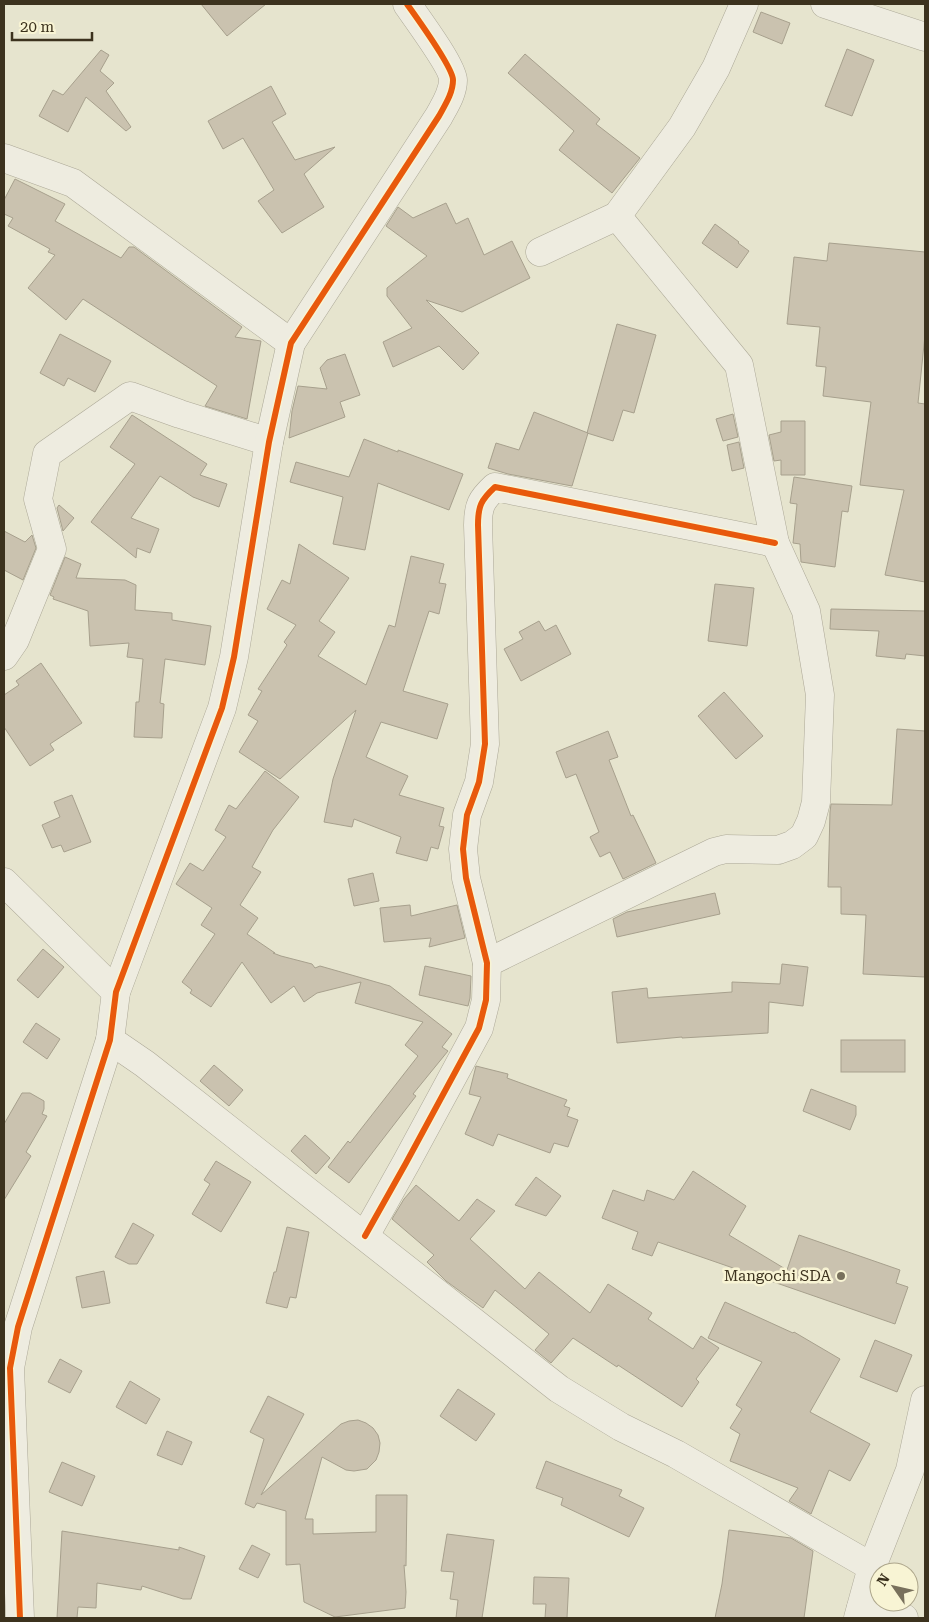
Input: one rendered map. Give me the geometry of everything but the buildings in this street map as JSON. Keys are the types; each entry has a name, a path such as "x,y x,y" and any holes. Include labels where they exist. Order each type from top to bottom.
{"street":[{"path":"20,1618 10,1368 11,1331 110,1040 116,992 222,708 234,657 269,442 291,343 439,116 451,91 453,78 446,63 407,4"},
{"path":"540,252 617,216 682,127 716,68 744,4"},
{"path":"825,4 925,37"},
{"path":"4,158 73,183 291,343"},
{"path":"487,963 714,852 726,849 778,850 792,846 804,836 811,821 816,802 820,695 806,611 775,543 740,365 617,216"},
{"path":"4,656 15,640 52,550 38,499 47,454 130,396 269,442"},
{"path":"365,1236 479,1028 486,1000 487,963 466,878 463,849 468,815 479,782 485,744 478,525 478,510 484,497 495,487 775,543"},
{"path":"4,882 116,992"},
{"path":"110,1040 145,1064 559,1389 620,1427 676,1454 869,1565"},
{"path":"874,1562 917,1470 925,1400"},
{"path":"869,1578 860,1613 904,1618"}],"cycle path":[{"path":"20,1618 10,1368 18,1327 110,1040 116,992 222,708 234,657 269,442 291,343 439,116 452,90 453,80 447,64 407,4"},
{"path":"365,1236 479,1028 486,1000 487,963 466,878 463,849 467,815 479,782 485,744 478,525 483,500 495,487 775,543"}],"place":[{"name":"Mangochi SDA","path":"841,1276"}]}
